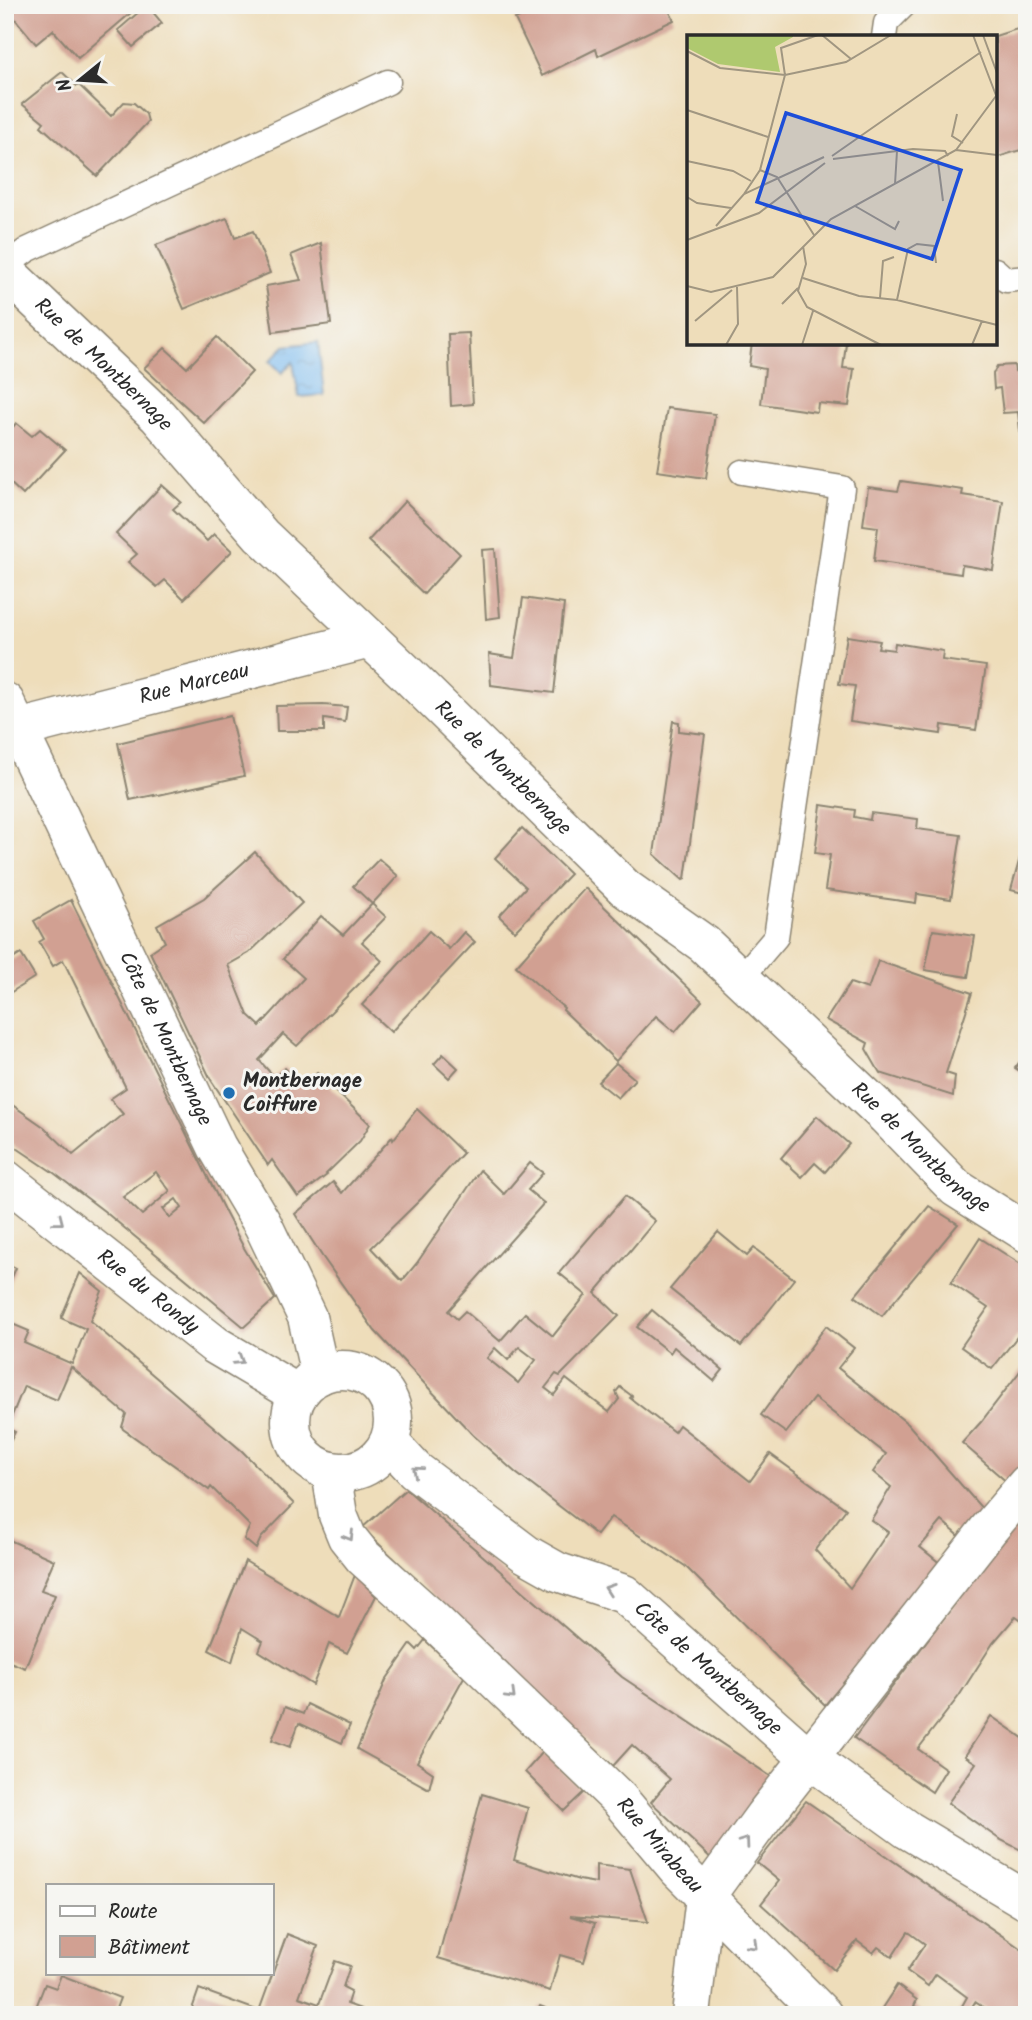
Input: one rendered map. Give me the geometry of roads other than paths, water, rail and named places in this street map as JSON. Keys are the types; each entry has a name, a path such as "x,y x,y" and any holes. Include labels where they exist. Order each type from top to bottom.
{"street":[{"name":"Rue de Montbernage","path":"5,269 158,416 261,535 625,888 704,944 886,1116 956,1188 1027,1233"},
{"name":"Rue Marceau","path":"11,715 370,639"},
{"name":"Côte de Montbernage","path":"11,715 217,1147 262,1225 307,1317 309,1385"},
{"name":"Rue du Rondy","path":"5,1179 215,1345 309,1385"},
{"path":"335,1370 351,1370 366,1375 378,1384 388,1397 393,1411 394,1427 389,1442 382,1454 359,1470 345,1473 331,1471 316,1465 304,1455 295,1441 291,1425 292,1409 309,1385 335,1370"},
{"name":"Côte de Montbernage","path":"389,1442 415,1470 526,1554 558,1572 624,1594 810,1759 908,1830 1027,1901"},
{"name":"Rue Mirabeau","path":"331,1471 338,1515 347,1537 363,1557 432,1619 619,1799 705,1897 764,1816 988,1530 1027,1485"},
{"path":"691,2015 705,1897"},
{"path":"705,1897 823,2015"}],"lane":[{"path":"884,35 886,23 904,5"},
{"path":"5,269 27,250 388,82"},
{"path":"997,272 1006,280 1027,278"},
{"path":"741,978 776,937 842,488 742,472"}],"water":[{"path":"318,342 324,395 299,397 293,362 282,373 270,361 285,346"}],"place":[{"name":"Montbernage Coiffure","path":"229,1093"}]}
